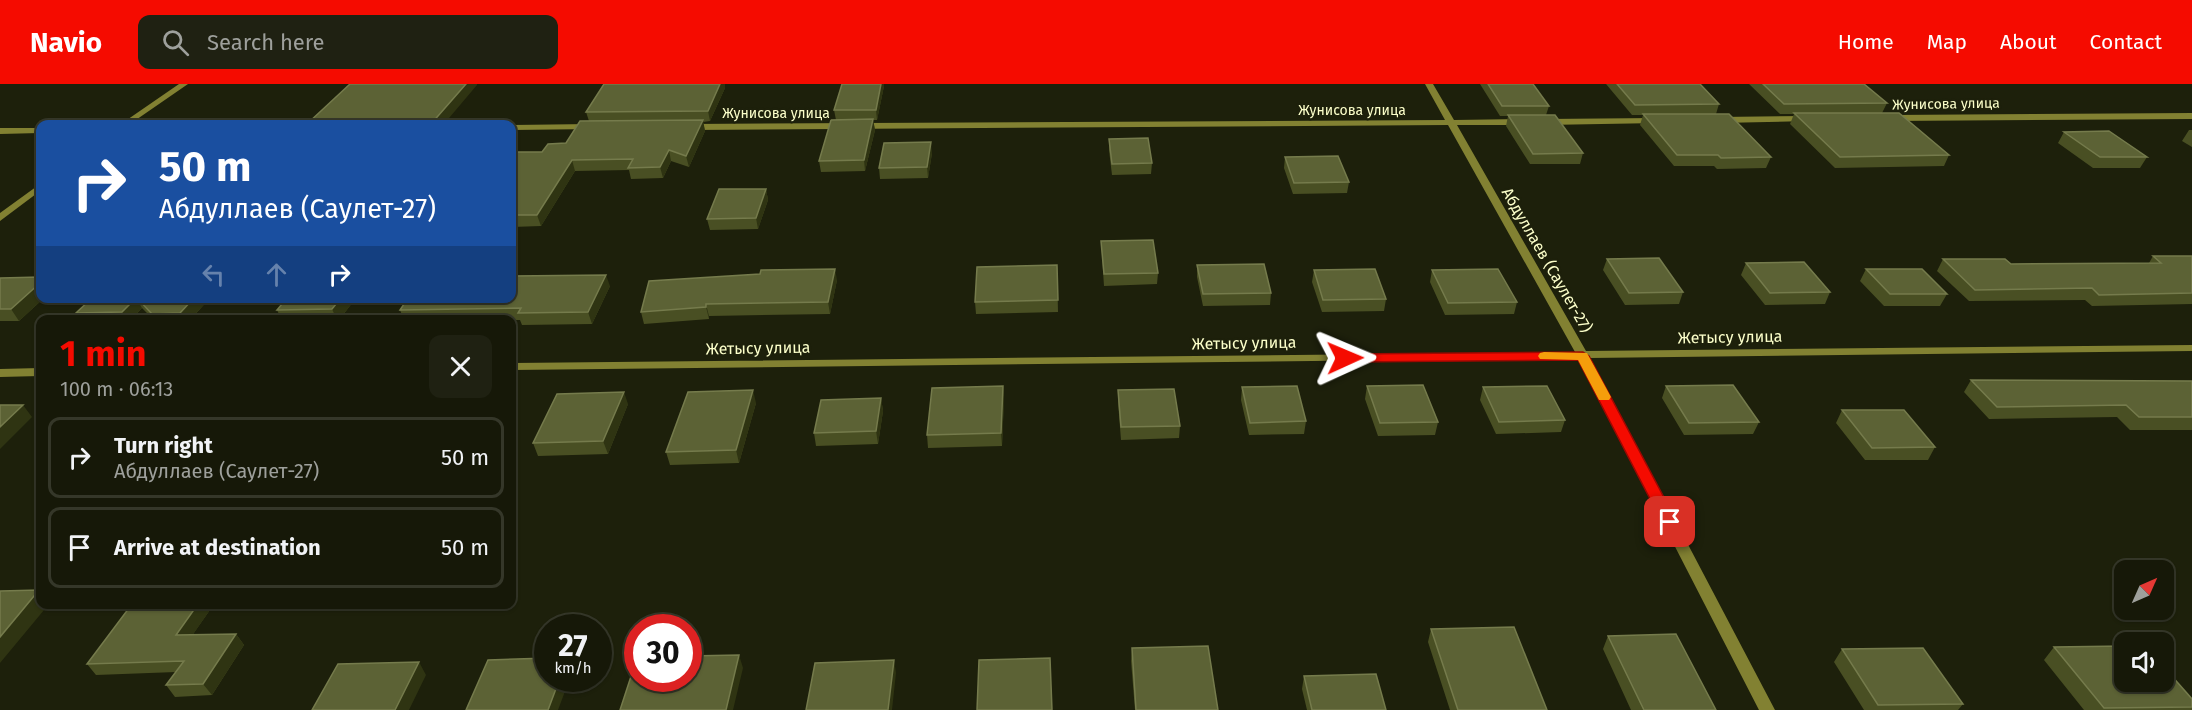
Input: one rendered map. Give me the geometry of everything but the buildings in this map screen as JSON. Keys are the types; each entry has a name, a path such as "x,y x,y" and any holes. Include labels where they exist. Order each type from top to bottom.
{"street":[{"path":"131,120 184,84"},
{"name":"Абдуллаев (Саулет-27)","path":"1430,84 1449,122 1583,356 1767,710"},
{"name":"Жунисова улица","path":"1881,118 2192,116"},
{"path":"1713,120 1821,119"},
{"name":"Жунисова улица","path":"678,127 1665,120"},
{"path":"516,128 606,127"},
{"path":"0,131 36,131"},
{"path":"0,218 36,190"},
{"name":"Жетысу улица","path":"516,367 2192,348"},
{"path":"0,373 36,372"}],"slow traffic":[{"path":"1544,356 1583,356 1604,397"}],"route":[{"path":"1345,358 1583,356 1670,522"}]}
